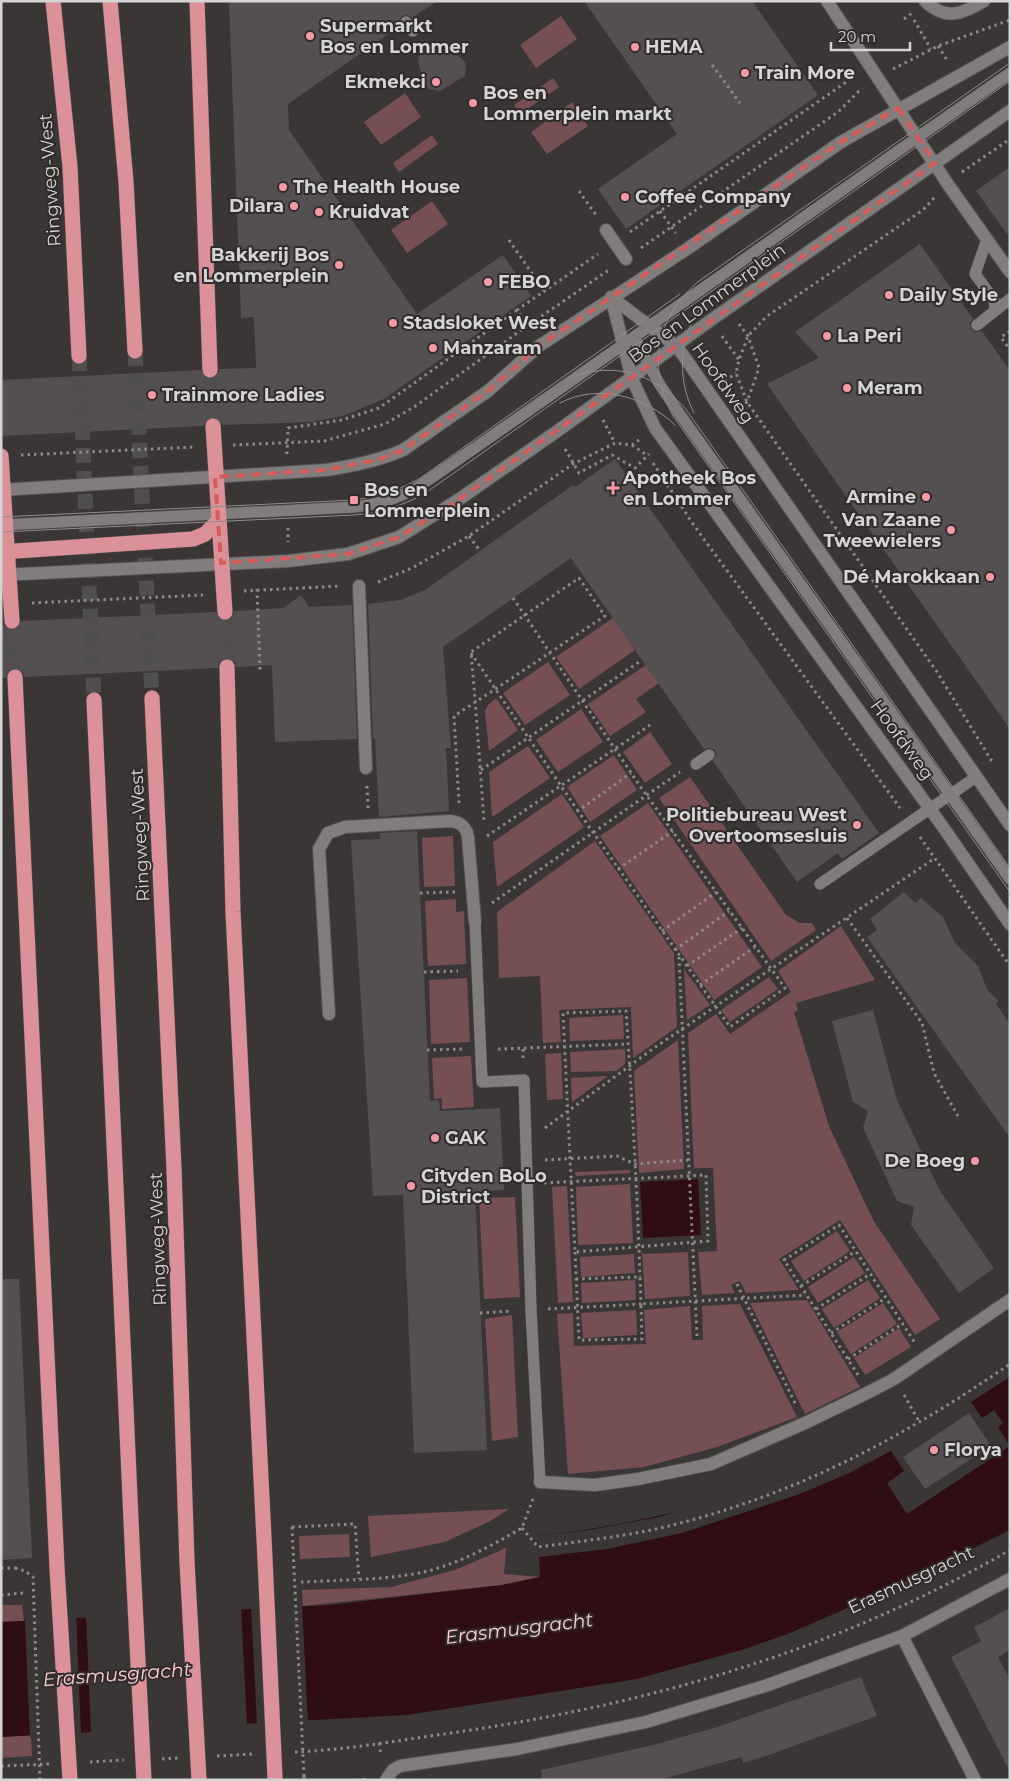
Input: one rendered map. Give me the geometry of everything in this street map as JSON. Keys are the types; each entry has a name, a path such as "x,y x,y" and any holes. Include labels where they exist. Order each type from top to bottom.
{"highway":[{"name":"Ringweg-West","path":"53,1 70,167 79,356"},
{"path":"110,1 126,182 135,351"},
{"path":"196,1 210,370"},
{"path":"213,426 225,612"},
{"path":"7,456 3,490 5,575 12,621"},
{"path":"5,552 193,539 205,534 218,517"},
{"path":"227,667 234,922 276,1779"},
{"path":"15,677 57,1568 70,1780"},
{"name":"Ringweg-West","path":"152,698 174,1169 187,1562 199,1780"},
{"path":"94,700 144,1780"}],"street":[{"path":"827,1 947,183 1010,272"},
{"path":"926,1 936,10 960,14 984,1"},
{"path":"3,490 326,470 362,464 403,450 488,391 539,346 611,297 687,249 841,142 898,108 1010,48"},
{"name":"Bos en Lommerplein","path":"5,575 288,561 348,554 399,537 461,498 556,432 632,379 711,320 1010,111"},
{"path":"606,230 620,238 626,259"},
{"name":"Hoofdweg","path":"611,297 676,346 1010,825"},
{"name":"Hoofdweg","path":"611,297 628,341 632,379 655,428 930,808 1010,924"},
{"path":"359,586 366,768"},
{"path":"329,1014 320,848 328,833 336,829 368,825 450,821 460,824 464,827 468,837 475,922"},
{"path":"540,1482 594,1485 638,1479 711,1464 806,1423 869,1392 924,1358 1010,1300"},
{"path":"386,1778 400,1766 517,1749 646,1722 768,1685 902,1636 1010,1579"},
{"path":"902,1636 975,1780"}],"lane":[{"name":"Bos en Lommerplein","path":"4,525 218,517 364,506 381,504 399,498 581,376 917,136 1010,72"},
{"path":"987,239 975,274 994,300 995,309"},
{"path":"978,325 991,316 995,309 1010,299"},
{"name":"Hoofdweg","path":"628,341 649,366 679,413 1010,879"},
{"path":"696,764 709,755"},
{"path":"820,884 976,776"},
{"path":"475,922 482,1082 524,1080 531,1310 540,1482"}],"path":[{"path":"905,8 923,32 931,49"},
{"path":"214,447 324,441 385,424 414,407 526,326 838,112 856,92 878,77 931,49 1010,20"},
{"path":"712,65 740,103"},
{"path":"538,296 763,137 870,65"},
{"path":"984,746 937,672 747,402 736,373 748,336 767,316 923,210 947,183 1010,139"},
{"path":"579,191 606,230"},
{"path":"509,240 544,291"},
{"path":"287,472 288,428 342,420 378,408 517,310"},
{"path":"1010,331 1001,337 1010,350"},
{"path":"723,415 747,402 759,368 748,336"},
{"path":"556,432 579,472 612,455 636,468 648,454 667,444"},
{"path":"632,445 648,454 693,524 910,822 1010,966"},
{"path":"7,456 196,447"},
{"path":"288,511 288,588"},
{"path":"469,536 480,551"},
{"path":"458,793 454,716 605,616 579,578 471,652"},
{"path":"257,589 260,670"},
{"path":"28,603 211,595"},
{"path":"471,652 593,833 730,1027 784,988 631,773 513,598"},
{"path":"471,652 486,837 650,725"},
{"path":"481,770 639,662"},
{"path":"366,768 368,825"},
{"path":"488,896 488,906 683,770"},
{"path":"578,810 631,773"},
{"path":"618,869 672,830"},
{"path":"527,1141 654,1048 935,858"},
{"path":"420,893 472,891"},
{"path":"662,931 716,892"},
{"path":"675,950 730,910"},
{"path":"847,918 922,1023 934,1073 958,1116"},
{"path":"687,966 742,928"},
{"path":"700,985 755,947"},
{"path":"679,955 697,1336"},
{"path":"424,972 477,970"},
{"path":"626,1011 628,1044 642,1339 578,1340 563,1013 626,1011"},
{"path":"428,1050 628,1044"},
{"path":"527,1160 617,1156 635,1164 688,1160"},
{"path":"528,1184 706,1175 708,1241 575,1252"},
{"path":"869,1392 784,1260 839,1225 924,1358"},
{"path":"801,1286 856,1251"},
{"path":"816,1309 870,1274"},
{"path":"576,1280 640,1277"},
{"path":"737,1284 806,1423"},
{"path":"480,1313 807,1295"},
{"path":"831,1333 886,1298"},
{"path":"848,1359 902,1324"},
{"path":"522,1528 538,1547 623,1535 674,1525 788,1487 846,1462 920,1423 1010,1364"},
{"path":"902,1393 920,1423"},
{"path":"301,1582 359,1579 424,1572 477,1554 522,1528 540,1482"},
{"path":"304,1778 292,1527 355,1524 359,1579"},
{"name":"Erasmusgracht","path":"289,1753 518,1724 631,1700 697,1682 762,1661 876,1619 954,1581 1010,1550"},
{"path":"1,1568 25,1570 33,1577 40,1780"},
{"path":"1,1594 23,1593"},
{"path":"210,1756 260,1754"},
{"path":"160,1759 180,1758"},
{"path":"81,1762 131,1760"},
{"path":"1,1766 51,1764"}],"highlighted area":[{"path":"898,108 935,163 461,498 399,537 348,554 221,563 215,477 326,470 377,460 403,450 488,391 539,346 841,142"}],"shaded area":[{"path":"561,16 577,39 536,68 520,45"},
{"path":"553,78 559,87 520,114 514,105"},
{"path":"405,93 421,117 381,145 364,122"},
{"path":"572,102 588,126 547,154 531,132"},
{"path":"432,135 438,144 399,172 393,163"},
{"path":"432,201 448,224 407,253 391,230"},
{"path":"613,618 635,650 579,689 556,657"},
{"path":"548,662 570,695 525,725 503,693"},
{"path":"646,665 659,683 636,699 646,712 610,736 588,704"},
{"path":"496,698 518,730 489,751 485,711 488,705"},
{"path":"581,709 603,742 558,772 536,740"},
{"path":"650,732 672,764 645,783 623,752"},
{"path":"528,746 550,778 492,817 489,772"},
{"path":"614,755 637,790 590,822 567,787"},
{"path":"690,777 786,915 800,923 812,923 816,930 771,961 659,798"},
{"path":"562,794 584,827 497,887 493,842"},
{"path":"648,803 762,967 714,1000 600,836"},
{"path":"453,836 455,886 424,887 422,838"},
{"path":"595,841 674,953 677,1027 633,1058 631,1007 559,1010 561,1042 543,1043 540,976 499,978 497,912"},
{"path":"456,899 456,912 464,911 466,964 428,966 425,901"},
{"path":"841,926 875,980 796,1003 798,1010 794,1012 829,1126 873,1220 940,1319 915,1335 840,1220 779,1259 799,1290 746,1293 740,1281 731,1285 735,1293 702,1295 698,1252 717,1251 713,1168 694,1168 688,1033 716,1014 730,1034 791,992 778,971"},
{"path":"684,969 710,1005 687,1020"},
{"path":"769,977 778,989 730,1022 721,1010"},
{"path":"467,978 470,1042 431,1044 429,980"},
{"path":"623,1015 624,1039 570,1041 569,1018"},
{"path":"678,1040 684,1169 639,1173 634,1071"},
{"path":"625,1049 625,1064 616,1071 571,1072 570,1052"},
{"path":"561,1053 563,1099 547,1100 545,1054"},
{"path":"471,1056 474,1107 442,1109 442,1098 434,1099 432,1058"},
{"path":"608,1076 572,1102 571,1078"},
{"path":"630,1170 630,1173 576,1176 575,1172"},
{"path":"630,1184 633,1243 578,1245 576,1187"},
{"path":"567,1186 573,1302 558,1303 552,1187"},
{"path":"515,1197 520,1297 484,1299 479,1198"},
{"path":"837,1231 850,1251 804,1281 791,1261"},
{"path":"642,1252 644,1254 688,1252 690,1296 645,1299"},
{"path":"634,1254 635,1273 581,1277 580,1257"},
{"path":"854,1257 865,1273 818,1303 808,1287"},
{"path":"635,1280 636,1300 582,1303 581,1283"},
{"path":"868,1280 880,1298 834,1328 822,1309"},
{"path":"807,1300 860,1387 805,1414 750,1303"},
{"path":"883,1303 897,1324 851,1354 837,1332"},
{"path":"740,1304 797,1417 717,1447 644,1467 568,1474 557,1314 573,1313 574,1346 646,1344 644,1310 690,1306 692,1340 703,1340 702,1306"},
{"path":"636,1310 637,1335 583,1338 581,1313"},
{"path":"512,1315 518,1437 492,1441 485,1319"},
{"path":"899,1328 911,1347 865,1375 854,1358"},
{"path":"509,1509 490,1521 445,1542 371,1557 368,1516"},
{"path":"349,1534 350,1557 300,1559 299,1536"},
{"path":"506,1548 504,1574 540,1577 502,1585 303,1606 302,1590 391,1587 455,1570"},
{"path":"1,1605 22,1605 24,1621 1,1622"},
{"path":"31,1735 32,1756 1,1758 1,1737"}],"water":[{"path":"698,1179 701,1235 643,1238 640,1182"},
{"path":"1010,1353 1010,1530 880,1594 790,1633 745,1649 637,1679 407,1715 1,1737 1,1622 330,1605 502,1585 540,1577 538,1536 636,1521 685,1510 780,1481 871,1441 915,1417"}],"pier":[{"path":"1010,1351 1010,1377 971,1402 982,1418 994,1410 1003,1423 998,1427 1010,1446 907,1514 887,1483 904,1471 891,1451 849,1473 800,1494 682,1533 607,1549 539,1557 538,1536 589,1530 659,1517 783,1480 783,1478 863,1442 915,1415"},
{"path":"302,1604 308,1723 257,1725 251,1606"},
{"path":"241,1607 247,1726 91,1733 86,1615"},
{"path":"76,1615 81,1734 30,1738 25,1619"}],"building":[{"path":"229,1 437,1 412,18 408,15 402,16 399,20 400,26 288,104 289,130 417,314 503,255 531,296 384,399 343,416 310,422 222,425 220,420 213,417 207,419 204,426 1,436 1,380 201,370 205,378 211,379 218,375 219,369 256,368 254,317 241,318"},
{"path":"584,1 752,1 818,95 626,229 598,189 677,134"},
{"path":"421,45 461,57 466,64 465,76 440,91 428,89 418,62"},
{"path":"1010,167 1010,238 976,191"},
{"path":"920,244 973,319 970,323 971,329 975,332 982,331 1010,371 1010,729 767,384 819,358 795,332"},
{"path":"615,459 879,833 842,859 838,853 797,882 713,761 716,755 715,750 704,749 571,558 443,647 451,748 446,748 449,811 379,817 375,738 373,738 368,604 400,600 425,590 573,485 575,487"},
{"path":"301,595 309,607 352,605 357,739 275,742 272,665 236,667 235,662 227,658 219,662 218,668 24,677 23,672 15,668 10,669 6,678 1,678 1,622 7,629 12,630 18,628 21,621 216,612 220,620 226,621 233,617 234,611 283,608"},
{"name":"GAK","path":"417,831 430,1101 439,1100 440,1111 500,1108 504,1190 475,1192 487,1450 414,1453 403,1195 373,1196 351,840 380,839 380,833"},
{"path":"904,892 915,903 921,898 943,917 955,943 978,966 987,989 998,1001 996,1004 1010,1024 1010,1138 867,937 877,930 870,919"},
{"path":"873,1010 897,1100 940,1191 994,1268 959,1293 911,1225 914,1207 897,1201 863,1128 868,1111 853,1102 832,1021"},
{"path":"1,1279 19,1279 32,1558 1,1560"},
{"path":"969,1413 991,1446 925,1489 903,1457"},
{"path":"1010,1608 1010,1650 998,1657 1010,1680 1010,1772 951,1657 981,1641 974,1627"},
{"path":"861,1677 877,1716 763,1757 743,1763 742,1757 659,1780 542,1780 541,1770 653,1745 714,1728"}],"tunnel":[{"path":"135,351 152,698"},
{"path":"79,356 94,700"},
{"path":"210,370 213,426"},
{"path":"225,612 227,667"},
{"path":"12,621 15,677"}],"tram line":[{"path":"1010,63 699,281 684,296 673,311 665,327 658,361 660,379 673,416 1010,892"},
{"path":"1,532 354,515 390,508 424,494 1010,81"},
{"path":"1,517 354,500 388,494 419,479 680,294"},
{"path":"694,413 684,384 682,369 683,353 691,324 698,311 708,299"},
{"path":"569,377 603,370 632,373 646,378 659,386 685,408 1010,868"},
{"path":"560,403 590,394 620,396 650,407 675,425"}],"place":[{"name":"Supermarkt Bos en Lommer","path":"310,36"},
{"name":"HEMA","path":"635,47"},
{"name":"Train More","path":"745,73"},
{"name":"Ekmekci","path":"436,82"},
{"name":"Bos en Lommerplein markt","path":"473,103"},
{"name":"The Health House","path":"283,187"},
{"name":"Coffee Company","path":"625,197"},
{"name":"Dilara","path":"294,206"},
{"name":"Kruidvat","path":"319,212"},
{"name":"Bakkerij Bos en Lommerplein","path":"339,265"},
{"name":"FEBO","path":"488,282"},
{"name":"Daily Style","path":"889,295"},
{"name":"Stadsloket West","path":"393,323"},
{"name":"La Peri","path":"827,336"},
{"name":"Manzaram","path":"433,348"},
{"name":"Meram","path":"847,388"},
{"name":"Trainmore Ladies","path":"152,395"},
{"name":"Apotheek Bos en Lommer","path":"613,488"},
{"name":"Armine","path":"926,497"},
{"name":"Bos en Lommerplein","path":"354,500"},
{"name":"Van Zaane Tweewielers","path":"951,530"},
{"name":"Dé Marokkaan","path":"990,577"},
{"name":"Politiebureau West Overtoomsesluis","path":"857,825"},
{"name":"GAK","path":"435,1138"},
{"name":"De Boeg","path":"975,1161"},
{"name":"Cityden BoLo District","path":"411,1186"},
{"name":"Florya","path":"934,1450"}]}
